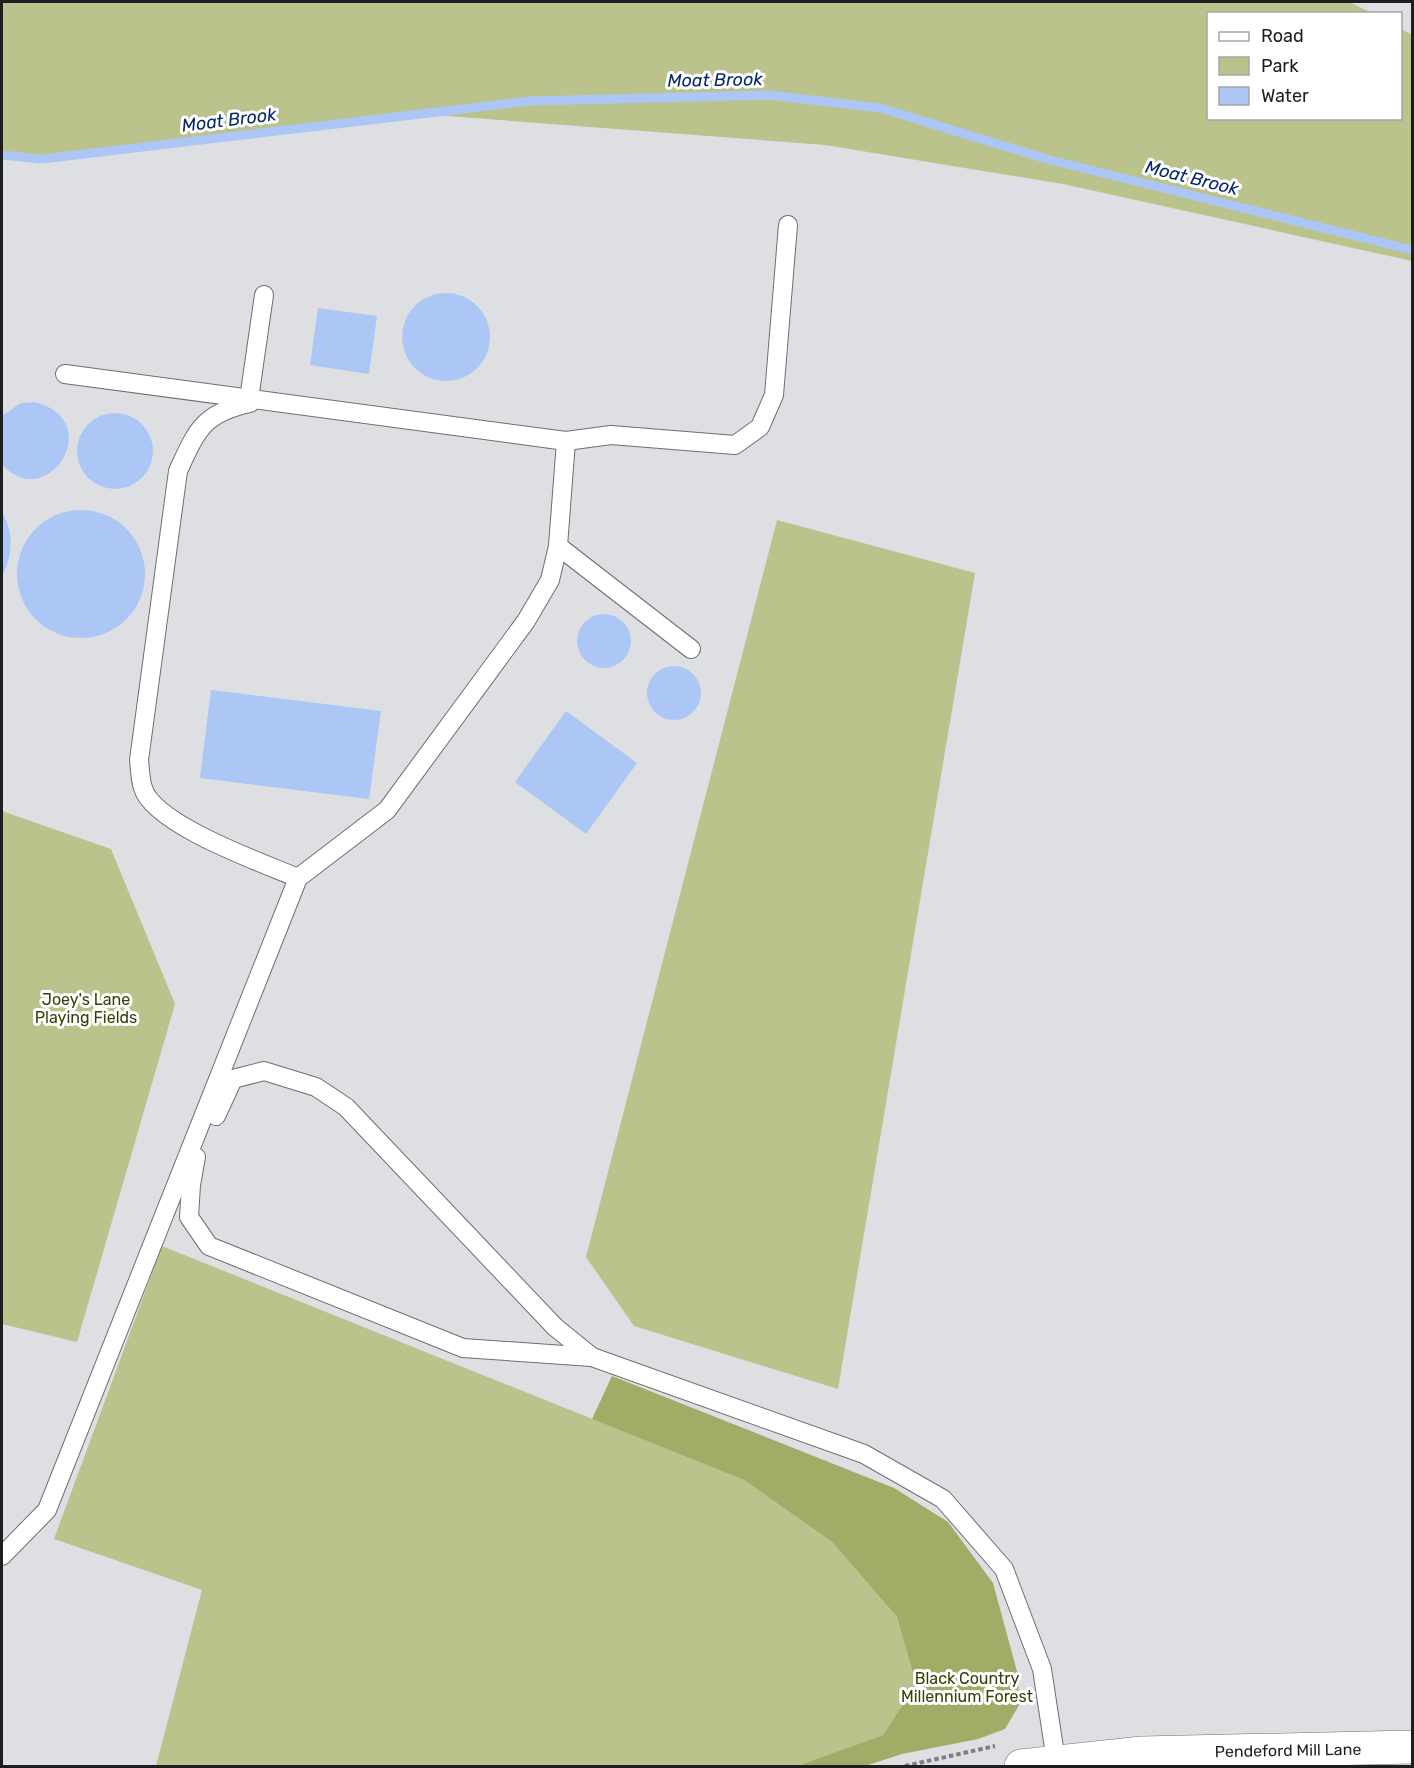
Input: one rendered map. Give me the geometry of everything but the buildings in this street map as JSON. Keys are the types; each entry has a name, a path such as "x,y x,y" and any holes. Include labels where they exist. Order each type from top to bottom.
{"street":[{"name":"Pendeford Mill Lane","path":"1021,1767 1056,1761 1142,1753 1413,1747"}],"lane":[{"path":"65,374 566,441 611,435 735,446 760,428 774,395 788,225"},
{"path":"257,400 264,295"},
{"path":"257,400 227,408 197,429 178,471 139,760 143,789 164,813 196,834 298,878"},
{"path":"2,1556 47,1510 298,878 387,810 526,621 550,580 558,546 566,441"},
{"path":"558,546 691,648"},
{"path":"592,1357 555,1327 346,1107 316,1087 264,1071 233,1079 196,1158 191,1185 189,1217 208,1246 463,1348 592,1357 864,1454 943,1499 1004,1569 1042,1669 1056,1761"}],"green space":[{"path":"2,2 1349,2 1370,12 1207,12 1207,120 1402,120 1402,30 1412,35 1412,261 1063,184 825,145 421,114 42,159 2,155"},
{"path":"777,520 975,573 838,1389 634,1326 586,1257"},
{"name":"Joey's Lane Playing Fields","path":"2,811 111,849 175,1004 77,1342 2,1324"},
{"path":"162,1246 744,1480 832,1542 897,1617 916,1684 883,1735 797,1766 156,1766 202,1590 54,1539"},
{"name":"Black Country Millennium Forest","path":"612,1376 894,1488 948,1522 993,1583 1018,1675 1019,1705 1005,1729 978,1739 902,1754 865,1766 797,1766 883,1735 916,1684 897,1617 832,1542 744,1480 592,1419"}],"water":[{"path":"446,293 463,296 477,306 487,320 490,337 487,354 477,368 463,378 446,381 429,378 415,368 405,354 402,337 405,320 415,306 429,296"},
{"path":"318,308 377,316 369,374 310,365"},
{"path":"35,402 57,412 67,427 68,444 62,460 51,472 36,479 19,477 2,464 2,416 21,403"},
{"path":"115,413 130,416 142,424 150,436 153,451 150,466 142,478 130,486 115,489 100,486 88,478 80,466 77,451 80,436 88,424 100,416"},
{"path":"81,510 105,515 126,529 140,550 145,574 140,598 126,619 105,633 81,638 57,633 36,619 22,598 17,574 22,550 36,529 57,515"},
{"path":"2,512 9,528 11,544 2,576"},
{"path":"604,614 614,616 623,622 629,631 631,641 629,651 623,660 614,666 604,668 594,666 585,660 579,651 577,641 579,631 585,622 594,616"},
{"path":"674,666 684,668 693,674 699,683 701,693 699,703 693,712 684,718 674,720 664,718 655,712 649,703 647,693 649,683 655,674 664,668"},
{"path":"211,690 381,711 369,799 200,778"},
{"path":"566,711 637,763 586,834 515,782"}],"waterway":[{"name":"Moat Brook","path":"2,155 42,159 530,101 769,95 880,108 1050,160 1412,250"}]}
